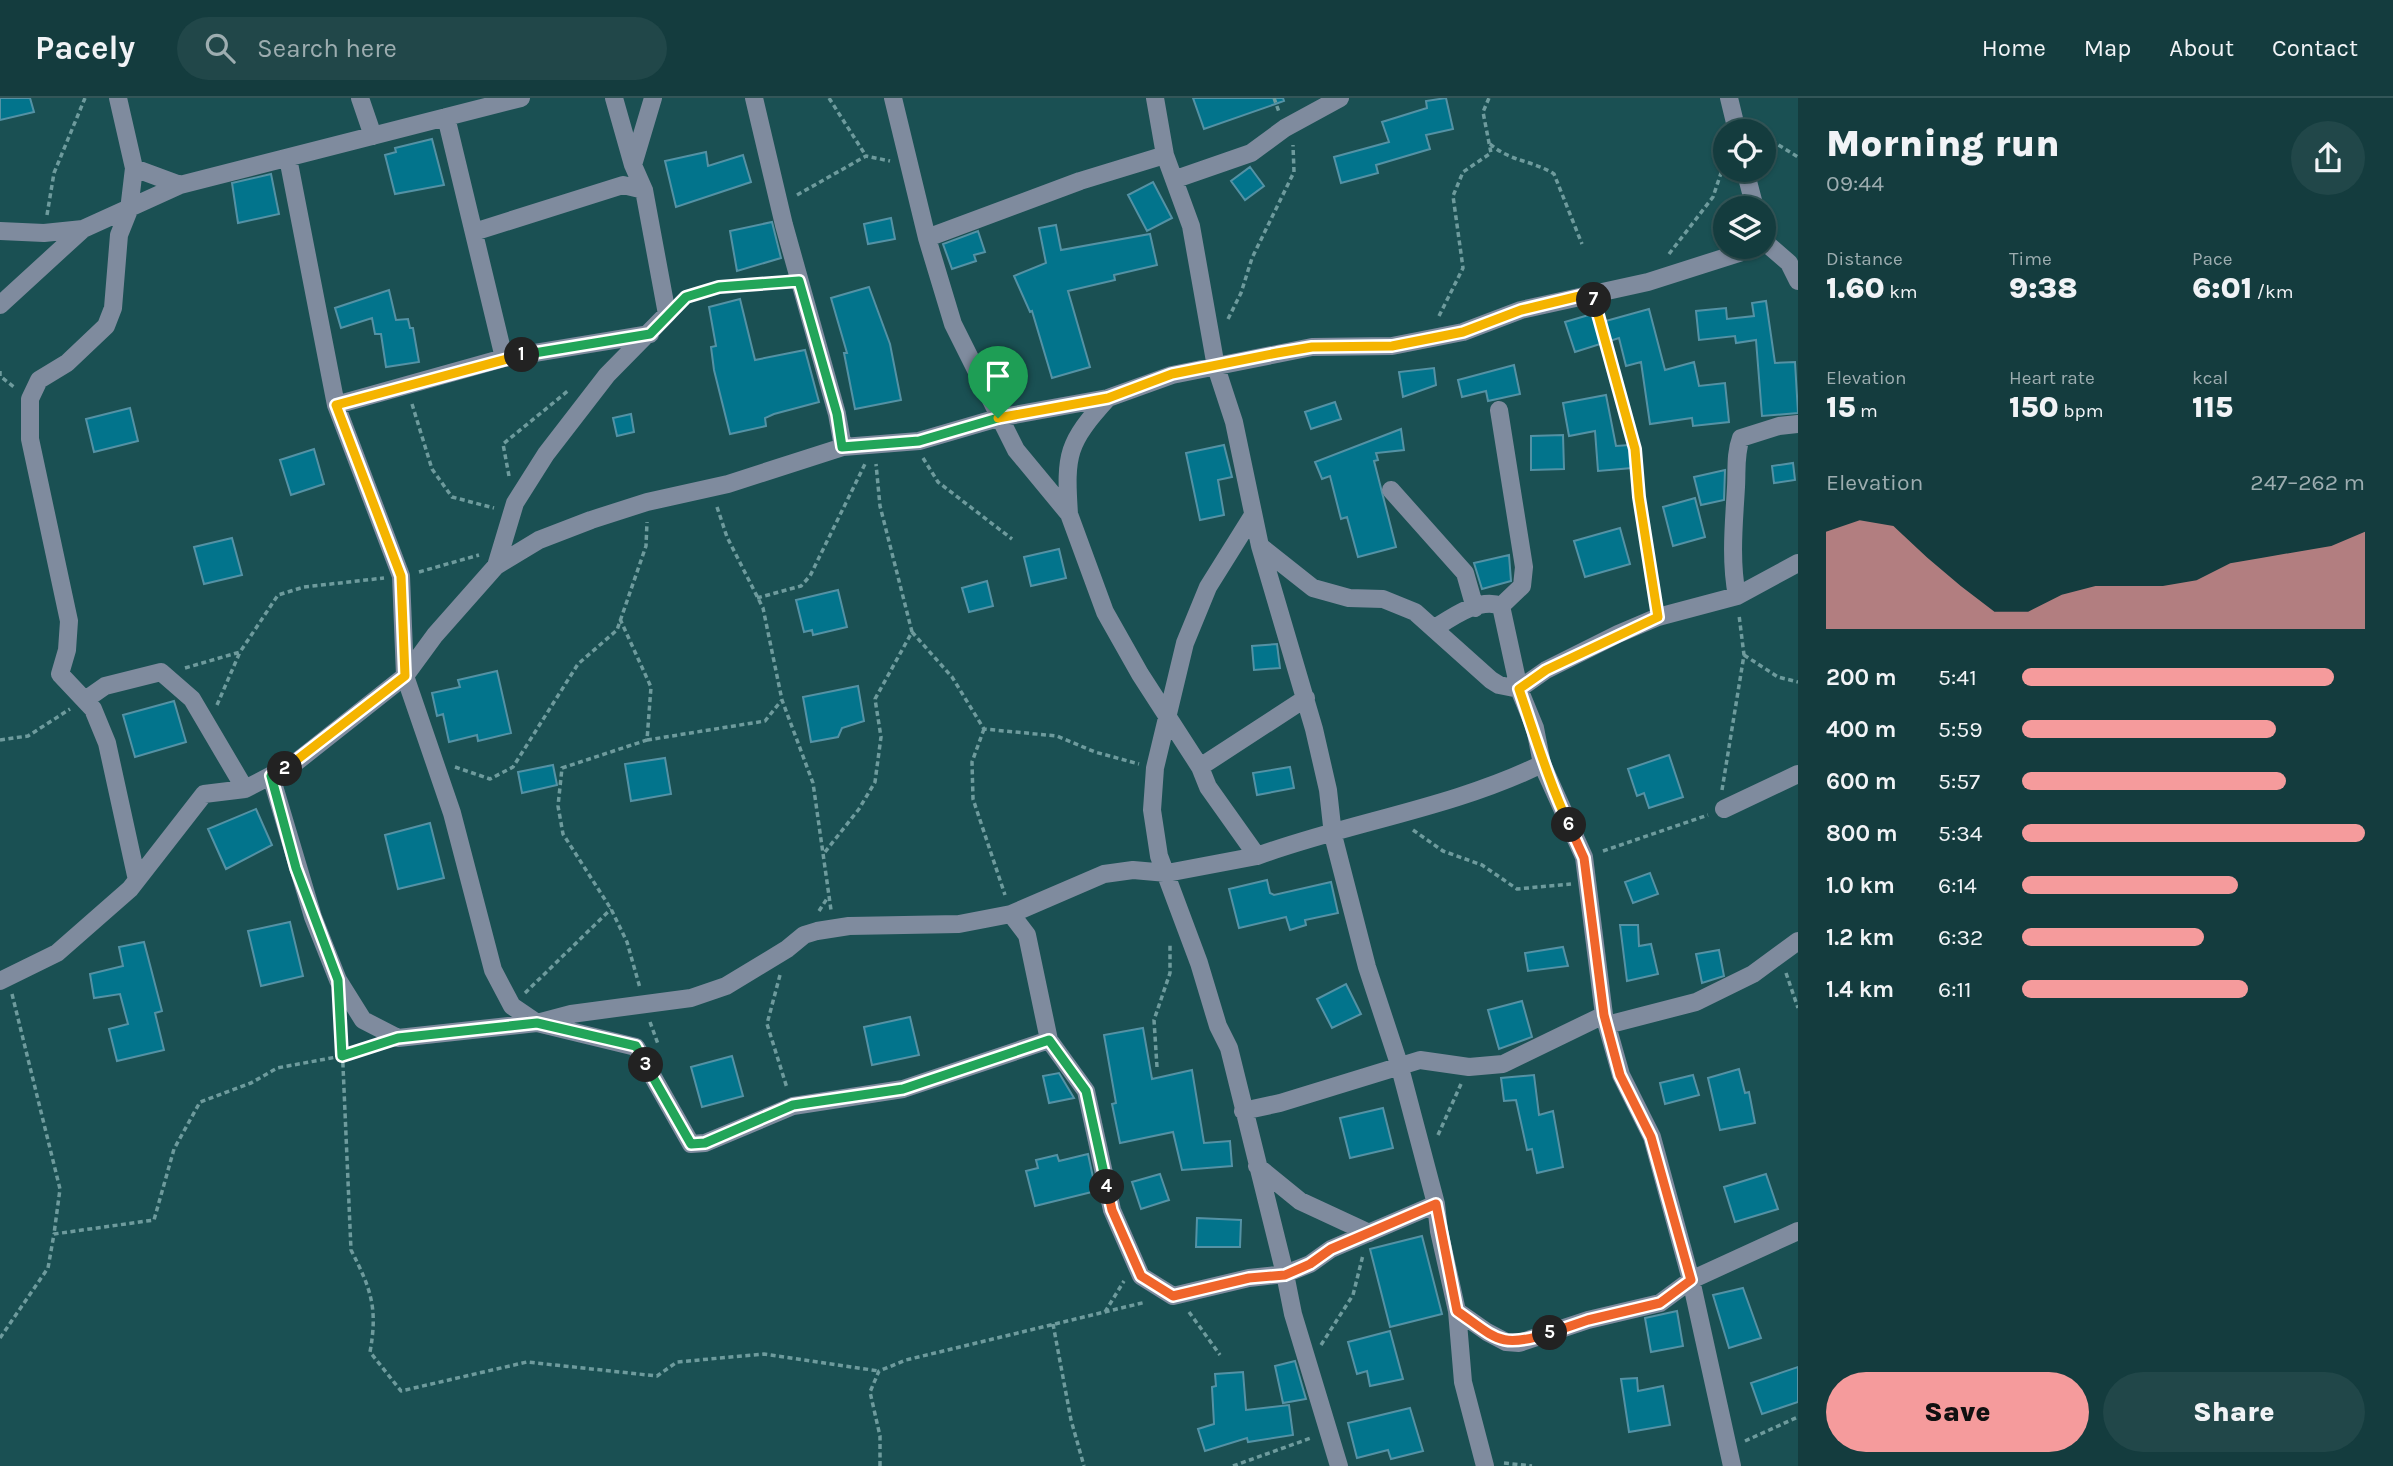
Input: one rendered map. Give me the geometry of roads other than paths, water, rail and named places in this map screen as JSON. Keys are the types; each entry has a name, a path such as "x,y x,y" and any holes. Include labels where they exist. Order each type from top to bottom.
{"street":[{"path":"118,98 134,168 129,210 119,235 113,307 106,326 67,363 39,380 30,400 30,439 69,621 67,650 60,674 93,709 107,743 137,880"},
{"path":"360,98 373,136"},
{"path":"0,231 44,233 83,229 180,186 521,98"},
{"path":"4,978 57,953 137,880 204,794 245,789 295,763 405,676 498,557 513,508 546,454 607,375 667,314 644,190 633,165 614,98"},
{"path":"633,165 653,98"},
{"path":"754,98 784,225 837,414 842,447"},
{"path":"893,98 927,238 953,324 1016,450 1069,514"},
{"path":"1155,98 1166,155 1191,226 1216,367 1234,422 1260,546 1306,698 1328,790 1333,835 1367,967 1399,1063 1436,1204 1457,1311 1463,1382 1485,1464"},
{"path":"1176,179 1251,153 1285,128 1340,98"},
{"path":"1729,98 1734,119"},
{"path":"446,117 504,358"},
{"path":"927,238 1080,181 1166,155"},
{"path":"288,158 336,405 401,576 405,676 452,813 493,970 512,1006 537,1023 636,1046 691,1144 705,1143 793,1105 903,1089 1049,1040"},
{"path":"134,168 180,186"},
{"path":"474,232 623,186 644,190"},
{"path":"0,305 83,229"},
{"path":"1776,251 1794,262 1798,281"},
{"path":"498,557 647,502 711,488 842,447 912,441 998,418 1108,398 1172,374 1312,347 1392,346 1463,332 1521,310 1648,282 1716,259"},
{"path":"336,405 504,358 650,334"},
{"path":"1108,398 1071,444 1067,460 1069,514 1105,612 1168,720 1199,767 1208,787 1257,856"},
{"path":"1499,410 1524,567 1522,586 1501,606"},
{"path":"1737,596 1732,572 1736,451 1741,438 1779,426 1798,424"},
{"path":"1391,490 1465,573 1475,608"},
{"path":"1253,515 1208,587 1185,643 1155,768 1153,810 1159,856 1217,1026 1229,1048 1285,1275 1339,1466"},
{"path":"1260,546 1313,587 1349,598 1383,599 1415,612 1491,680 1499,685 1519,689 1546,670 1658,617 1737,596 1798,563"},
{"path":"1435,628 1457,614 1475,608 1497,604 1501,606"},
{"path":"1501,606 1519,689 1535,728 1542,764 1584,858 1605,1020 1620,1075 1651,1137 1691,1280 1730,1457"},
{"path":"85,700 105,686 161,672 192,699 245,789"},
{"path":"1199,767 1306,698"},
{"path":"271,776 296,868 338,980 363,1020 398,1038 537,1023 571,1014 691,998 726,986 787,949 804,935 833,929 959,924 1012,914 1104,874 1133,870 1167,873 1257,856 1516,777 1542,764"},
{"path":"1724,809 1798,774"},
{"path":"1012,914 1027,935 1049,1040 1086,1091 1112,1210 1141,1276 1173,1296 1249,1278 1285,1275 1369,1233 1436,1204"},
{"path":"1243,1111 1280,1103 1399,1063 1420,1060 1469,1067 1503,1064 1605,1020 1696,1002 1753,974 1798,941"},
{"path":"1257,1166 1300,1201 1369,1233"},
{"path":"1457,1311 1506,1342 1519,1343 1588,1320 1660,1303 1691,1280 1798,1231"}]}
